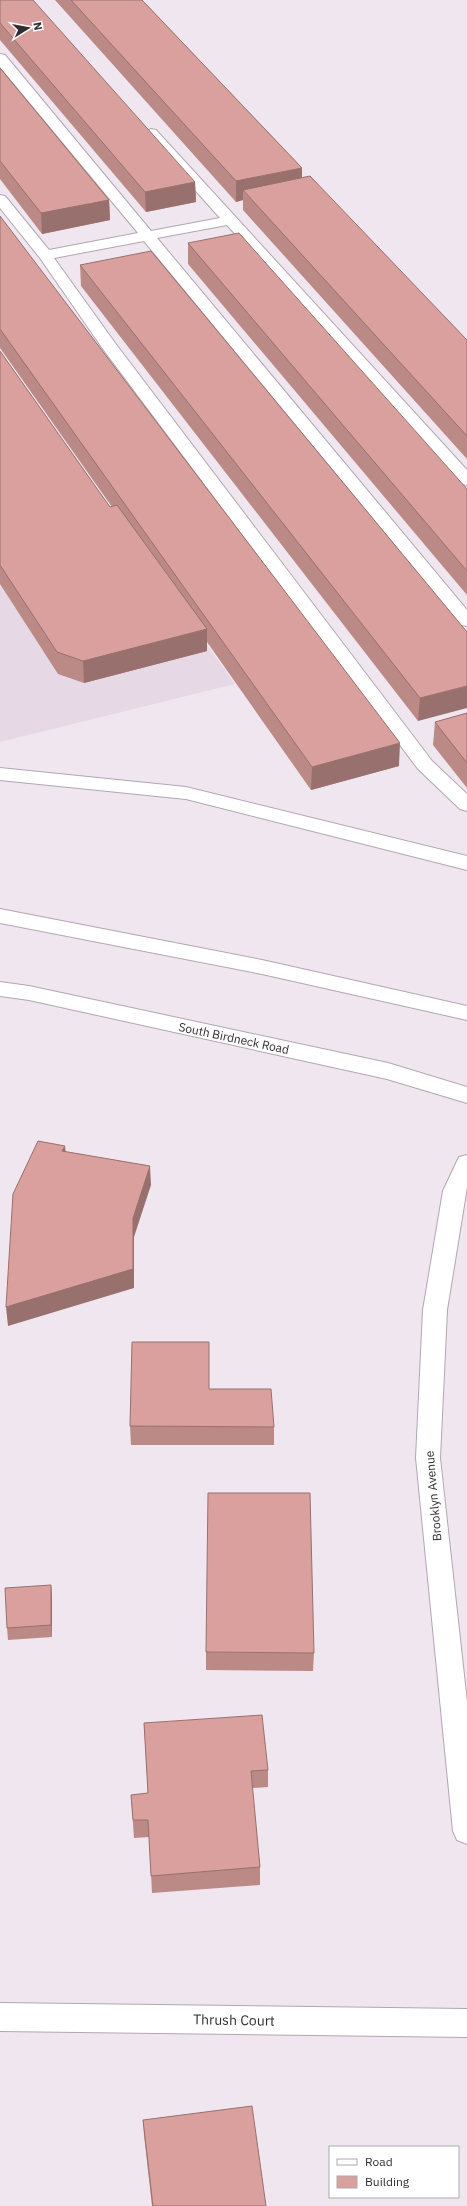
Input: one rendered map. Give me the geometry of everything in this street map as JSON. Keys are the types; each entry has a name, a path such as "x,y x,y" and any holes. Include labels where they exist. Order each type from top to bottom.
{"street":[{"path":"0,58 467,621"},
{"path":"141,122 467,480"},
{"path":"0,199 45,255 109,346 425,765 467,805"},
{"path":"45,255 231,220"},
{"path":"0,774 186,793 467,863"},
{"path":"0,916 262,967 467,1013"},
{"name":"South Birdneck Road","path":"0,988 388,1071 467,1095"},
{"name":"Brooklyn Avenue","path":"467,1163 454,1191 435,1310 428,1458 467,1831"},
{"name":"Thrush Court","path":"0,2017 467,2023"}],"shaded area":[{"path":"0,358 235,684 0,742"}],"building":[{"path":"0,0 33,0 195,182 145,192 0,23"},
{"path":"71,0 142,0 302,168 236,181"},
{"path":"0,68 109,200 41,213 0,161"},
{"path":"310,176 467,340 467,436 243,190"},
{"path":"0,216 400,743 312,767 0,329"},
{"path":"239,233 467,489 467,571 188,243"},
{"path":"151,251 467,632 467,686 420,698 80,265"},
{"path":"0,351 110,507 117,505 207,629 83,661 57,652 0,565"},
{"path":"467,713 467,763 435,722"},
{"path":"38,1141 65,1146 62,1151 150,1166 133,1218 133,1269 6,1307 13,1194"},
{"path":"132,1342 209,1342 209,1389 271,1389 274,1427 130,1426"},
{"path":"208,1493 310,1493 314,1653 206,1652"},
{"path":"51,1585 51,1625 7,1628 5,1588"},
{"path":"262,1715 268,1770 251,1771 260,1867 151,1876 148,1820 133,1820 131,1795 148,1793 144,1723"},
{"path":"252,2106 266,2206 153,2206 143,2120"}]}
